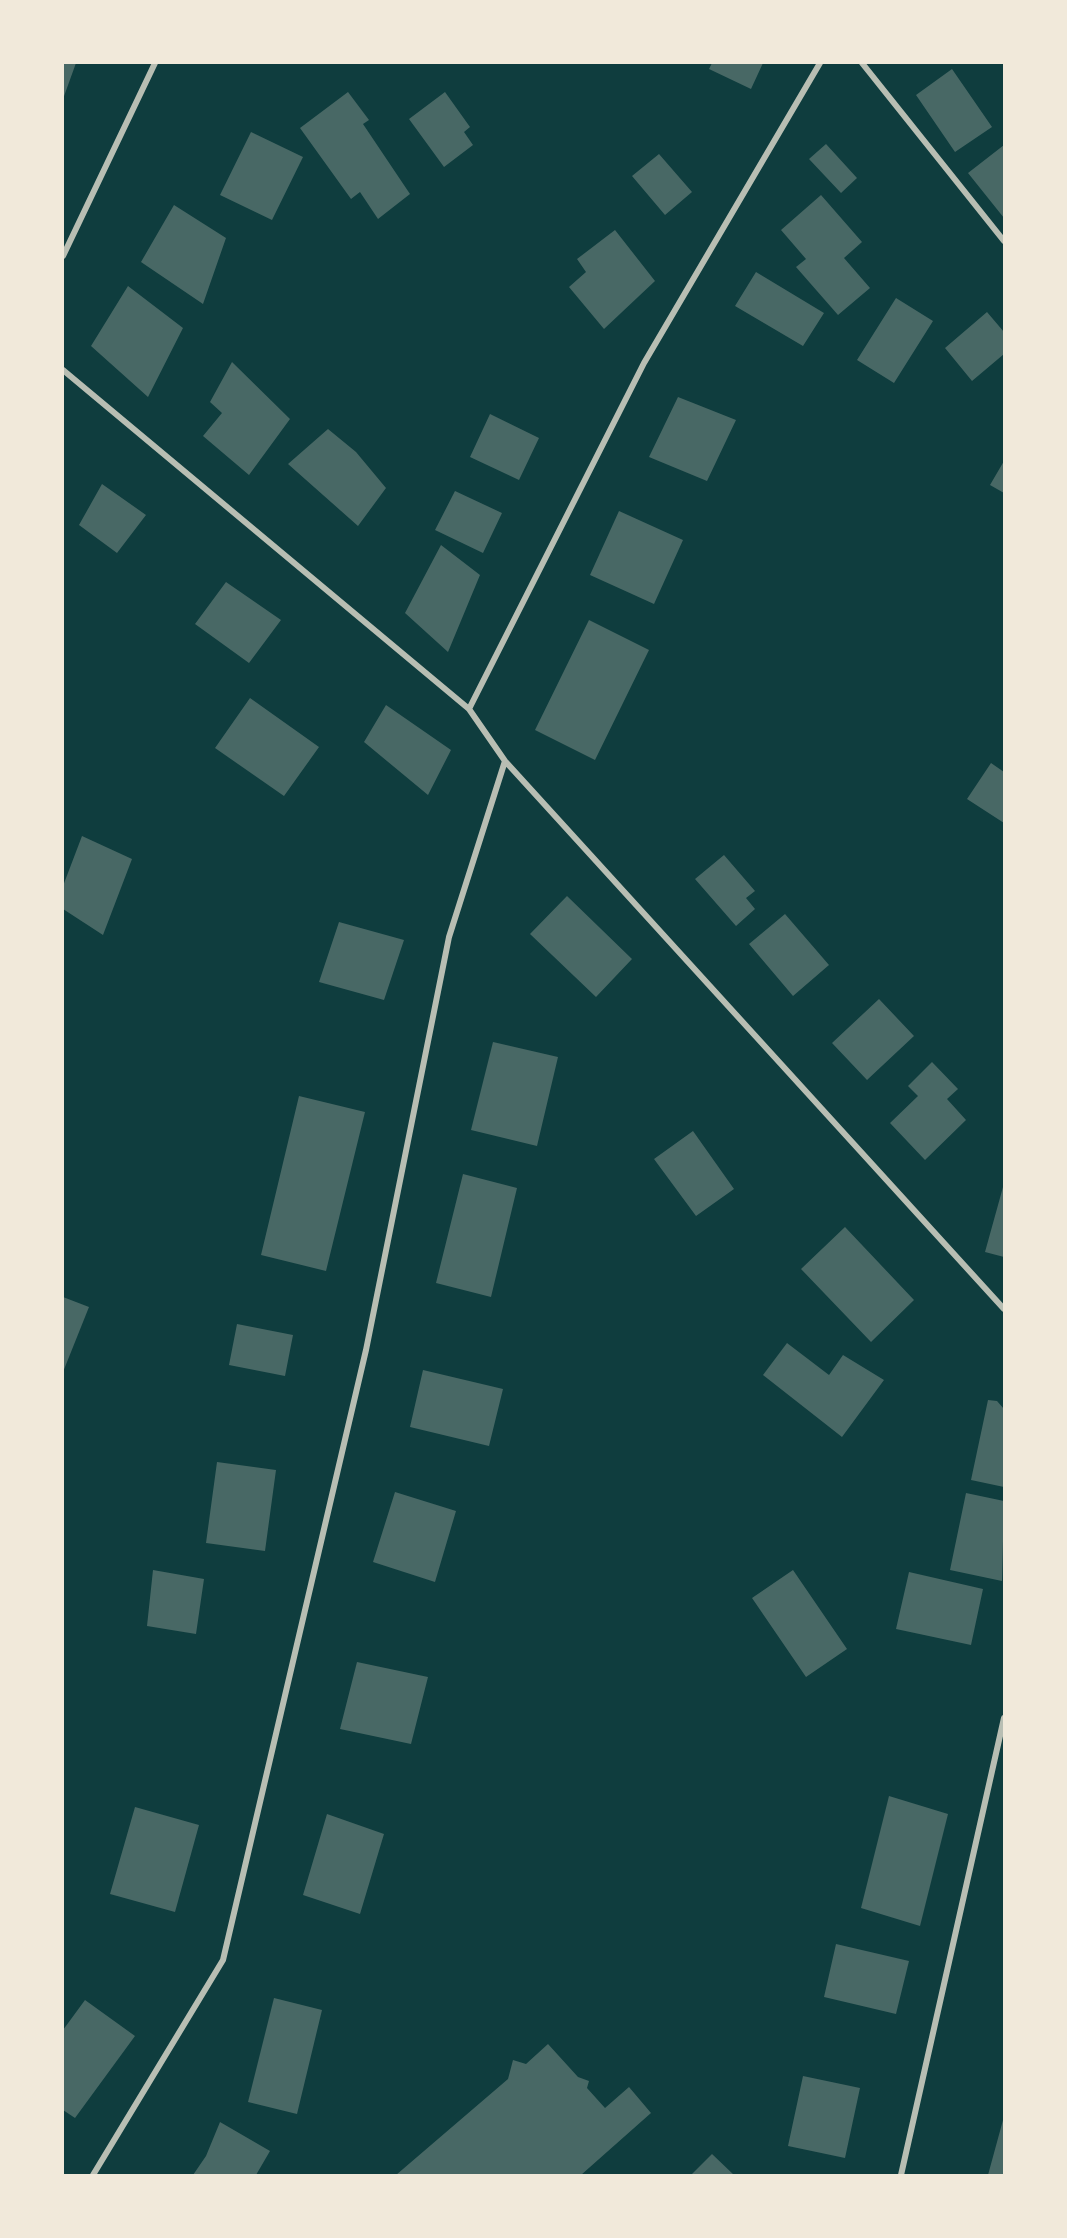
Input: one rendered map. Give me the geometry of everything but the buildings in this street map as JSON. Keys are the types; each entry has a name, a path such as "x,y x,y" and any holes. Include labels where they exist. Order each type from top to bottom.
{"street":[{"path":"63,256 155,63"},
{"path":"469,709 644,363 820,63"},
{"path":"862,63 1004,241"},
{"path":"63,370 469,709 505,761 1004,1309"},
{"path":"93,2175 223,1960 366,1350 449,937 505,761"},
{"path":"901,2175 1004,1718"}]}
